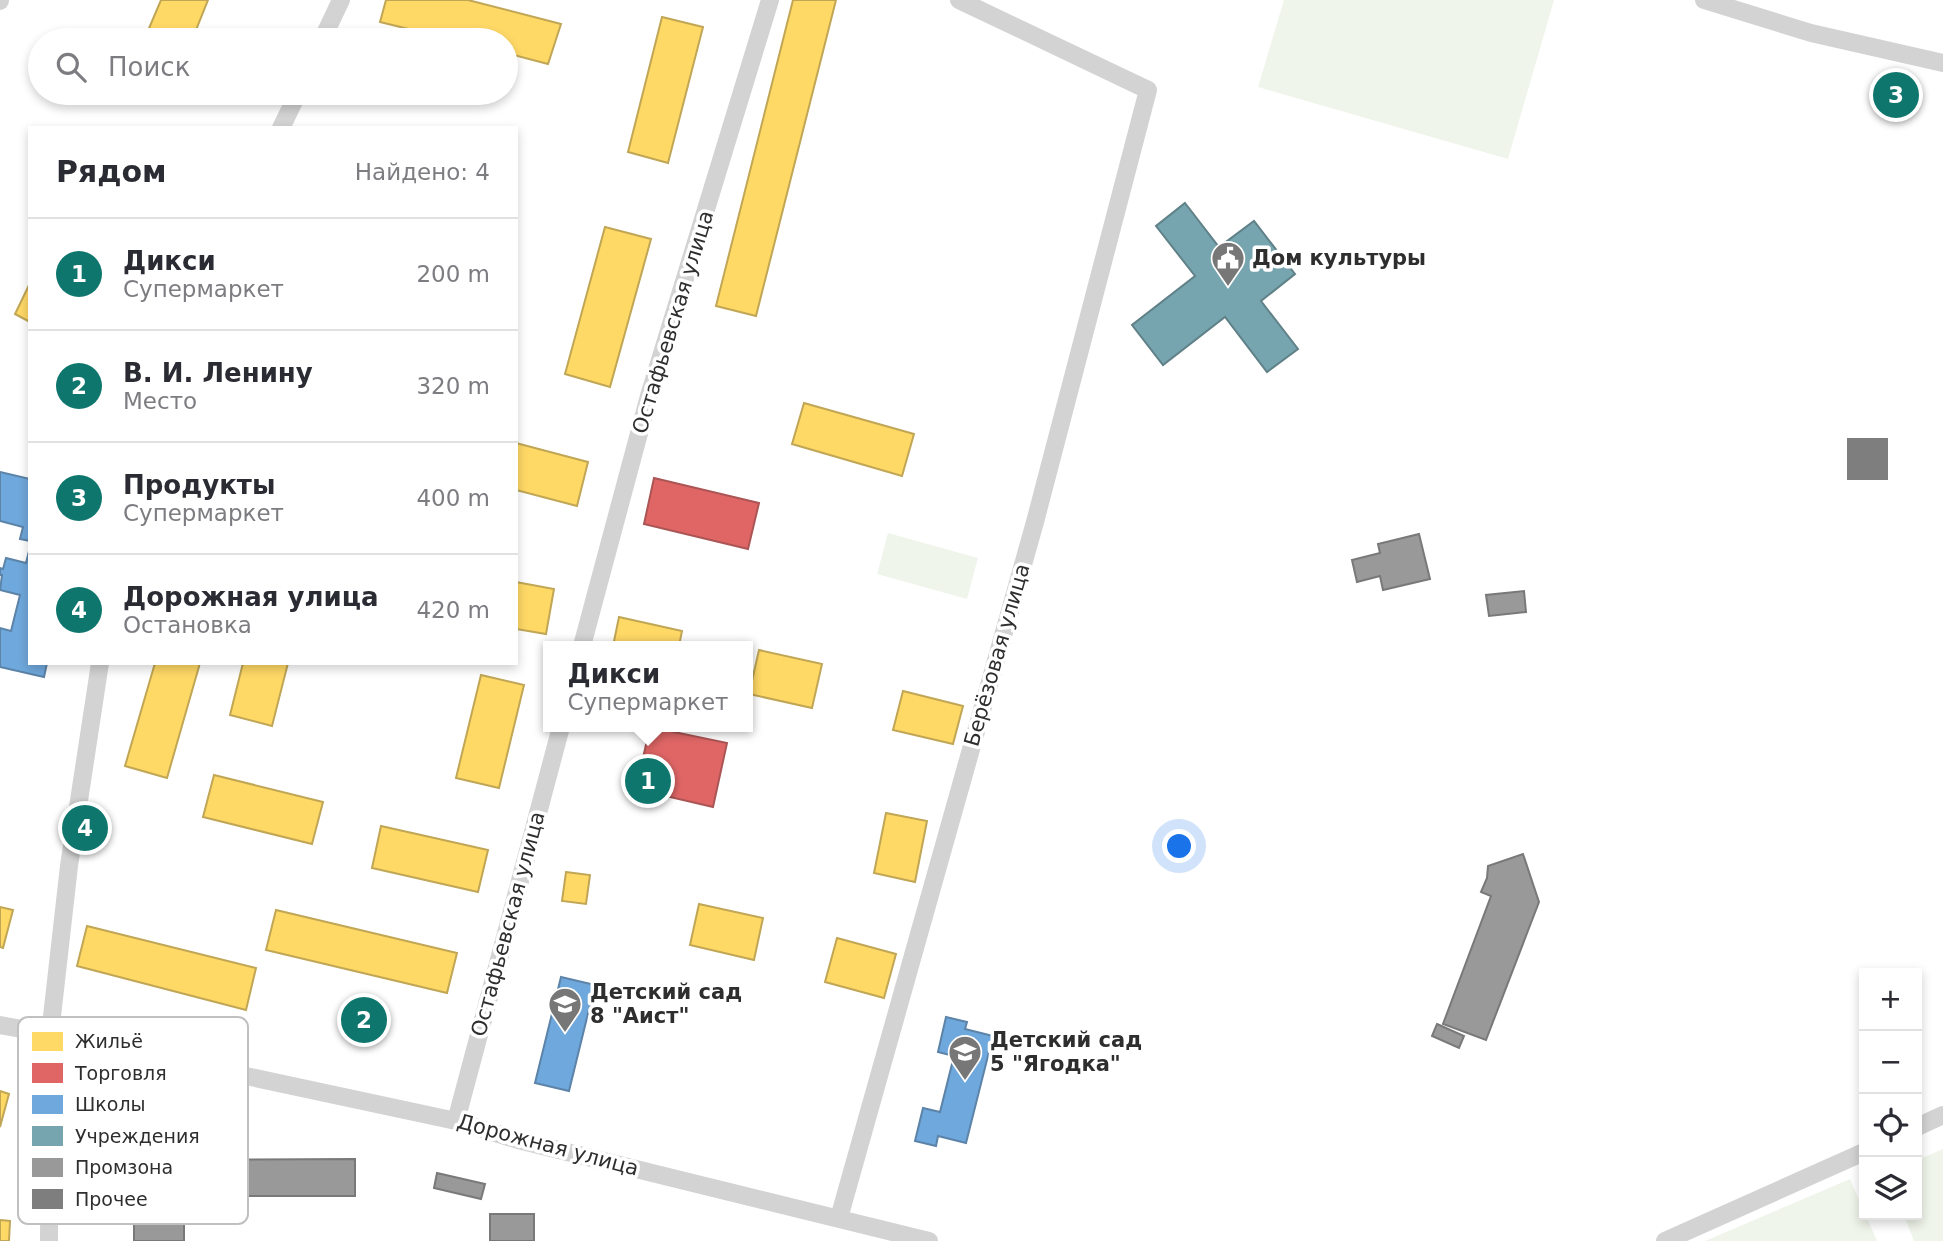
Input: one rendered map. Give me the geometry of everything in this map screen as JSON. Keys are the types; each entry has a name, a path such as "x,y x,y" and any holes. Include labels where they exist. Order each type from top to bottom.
{"street":[{"path":"328,28 341,0"},
{"name":"Остафьевская улица","path":"583,641 649,396 770,0"},
{"name":"Берёзовая улица","path":"839,1218 1031,535 1148,90 959,0"},
{"path":"1704,0 1811,33 1943,63"},
{"path":"282,126 292,105"},
{"path":"52,1017 69,866 100,665"},
{"name":"Остафьевская улица","path":"456,1121 560,732"},
{"name":"Дорожная улица","path":"0,1025 18,1028"},
{"name":"Дорожная улица","path":"248,1076 456,1121 518,1140 929,1241"},
{"path":"1922,1125 1943,1115"},
{"path":"1665,1241 1859,1154"}],"shaded area":[{"path":"1284,0 1554,0 1508,159 1258,87"},
{"path":"888,533 978,558 967,599 877,574"},
{"path":"1943,1149 1943,1241 1914,1241 1906,1220 1922,1220 1922,1158"},
{"path":"1850,1179 1859,1200 1859,1220 1868,1220 1877,1241 1705,1241"}],"building: Жильё":[{"path":"161,0 208,0 197,28 149,28"},
{"path":"386,0 468,0 561,24 548,64 518,56 518,28 404,28 380,22"},
{"path":"793,0 836,0 756,316 716,306"},
{"path":"662,17 703,27 668,163 628,152"},
{"path":"605,227 651,239 610,387 565,374"},
{"path":"28,287 28,321 15,314"},
{"path":"804,403 914,434 902,476 792,444"},
{"path":"518,444 588,462 577,506 518,491"},
{"path":"518,582 554,589 546,634 518,629"},
{"path":"619,617 682,631 680,641 614,641"},
{"path":"759,650 822,664 812,708 753,695 753,676"},
{"path":"154,665 199,665 167,778 125,766"},
{"path":"242,665 287,665 272,726 230,715"},
{"path":"481,675 524,685 499,788 456,778"},
{"path":"903,691 963,706 953,744 893,730"},
{"path":"214,775 323,802 312,844 203,817"},
{"path":"886,813 927,821 915,882 874,873"},
{"path":"381,826 488,850 478,892 372,868"},
{"path":"566,872 590,875 586,904 562,901"},
{"path":"699,904 763,918 754,960 690,945"},
{"path":"0,907 13,910 3,948 0,947"},
{"path":"276,910 457,953 447,993 266,950"},
{"path":"87,926 256,968 246,1010 77,966"},
{"path":"837,938 896,954 884,998 825,982"},
{"path":"0,1091 9,1094 0,1127"},
{"path":"0,1220 10,1221 9,1241 0,1241"}],"building: Торговля":[{"path":"1886,75 1917,87 1906,116 1874,104"},
{"path":"654,478 759,503 748,549 644,524"},
{"path":"649,732 674,732 727,743 713,807 636,789"}],"building: Школы":[{"path":"0,472 28,479 28,541 20,539 23,527 0,521"},
{"path":"28,555 28,665 47,665 44,677 0,667 0,628 11,631 20,595 0,590 0,568 3,569 6,558 26,563"},
{"name":"Детский сад 8 \"Аист\"","path":"561,977 595,985 569,1091 535,1083"},
{"name":"Детский сад 5 \"Ягодка\"","path":"946,1017 967,1022 965,1029 993,1036 966,1143 938,1136 936,1146 915,1141 923,1108 940,1112 954,1056 938,1052"}],"building: Учреждения":[{"name":"Дом культуры","path":"1185,203 1219,247 1254,221 1295,274 1261,301 1298,349 1267,372 1225,317 1163,365 1132,325 1195,276 1156,226"}],"building: Промзона":[{"path":"1419,534 1430,579 1383,590 1380,576 1357,582 1352,560 1380,553 1378,544"},
{"path":"1524,591 1526,612 1489,616 1486,595"},
{"path":"1523,854 1539,902 1486,1040 1443,1024 1491,896 1481,892 1487,878 1488,866"},
{"path":"1437,1024 1464,1036 1459,1048 1432,1036"},
{"path":"248,1159 355,1159 355,1196 248,1196"},
{"path":"437,1173 485,1184 481,1199 434,1188"},
{"path":"490,1214 534,1214 534,1241 490,1241"},
{"path":"134,1224 184,1224 184,1241 134,1241"}],"building: Прочее":[{"path":"1847,438 1888,438 1888,480 1847,480"}],"place":[{"name":"Продукты","path":"1896,95"},
{"name":"Дом культуры","path":"1228,288"},
{"name":"Дикси","path":"648,781"},
{"name":"Дорожная улица","path":"85,828"},
{"name":"В. И. Ленину","path":"364,1020"},
{"name":"Детский сад 8 \"Аист\"","path":"565,1034"},
{"name":"Детский сад 5 \"Ягодка\"","path":"965,1082"}]}
